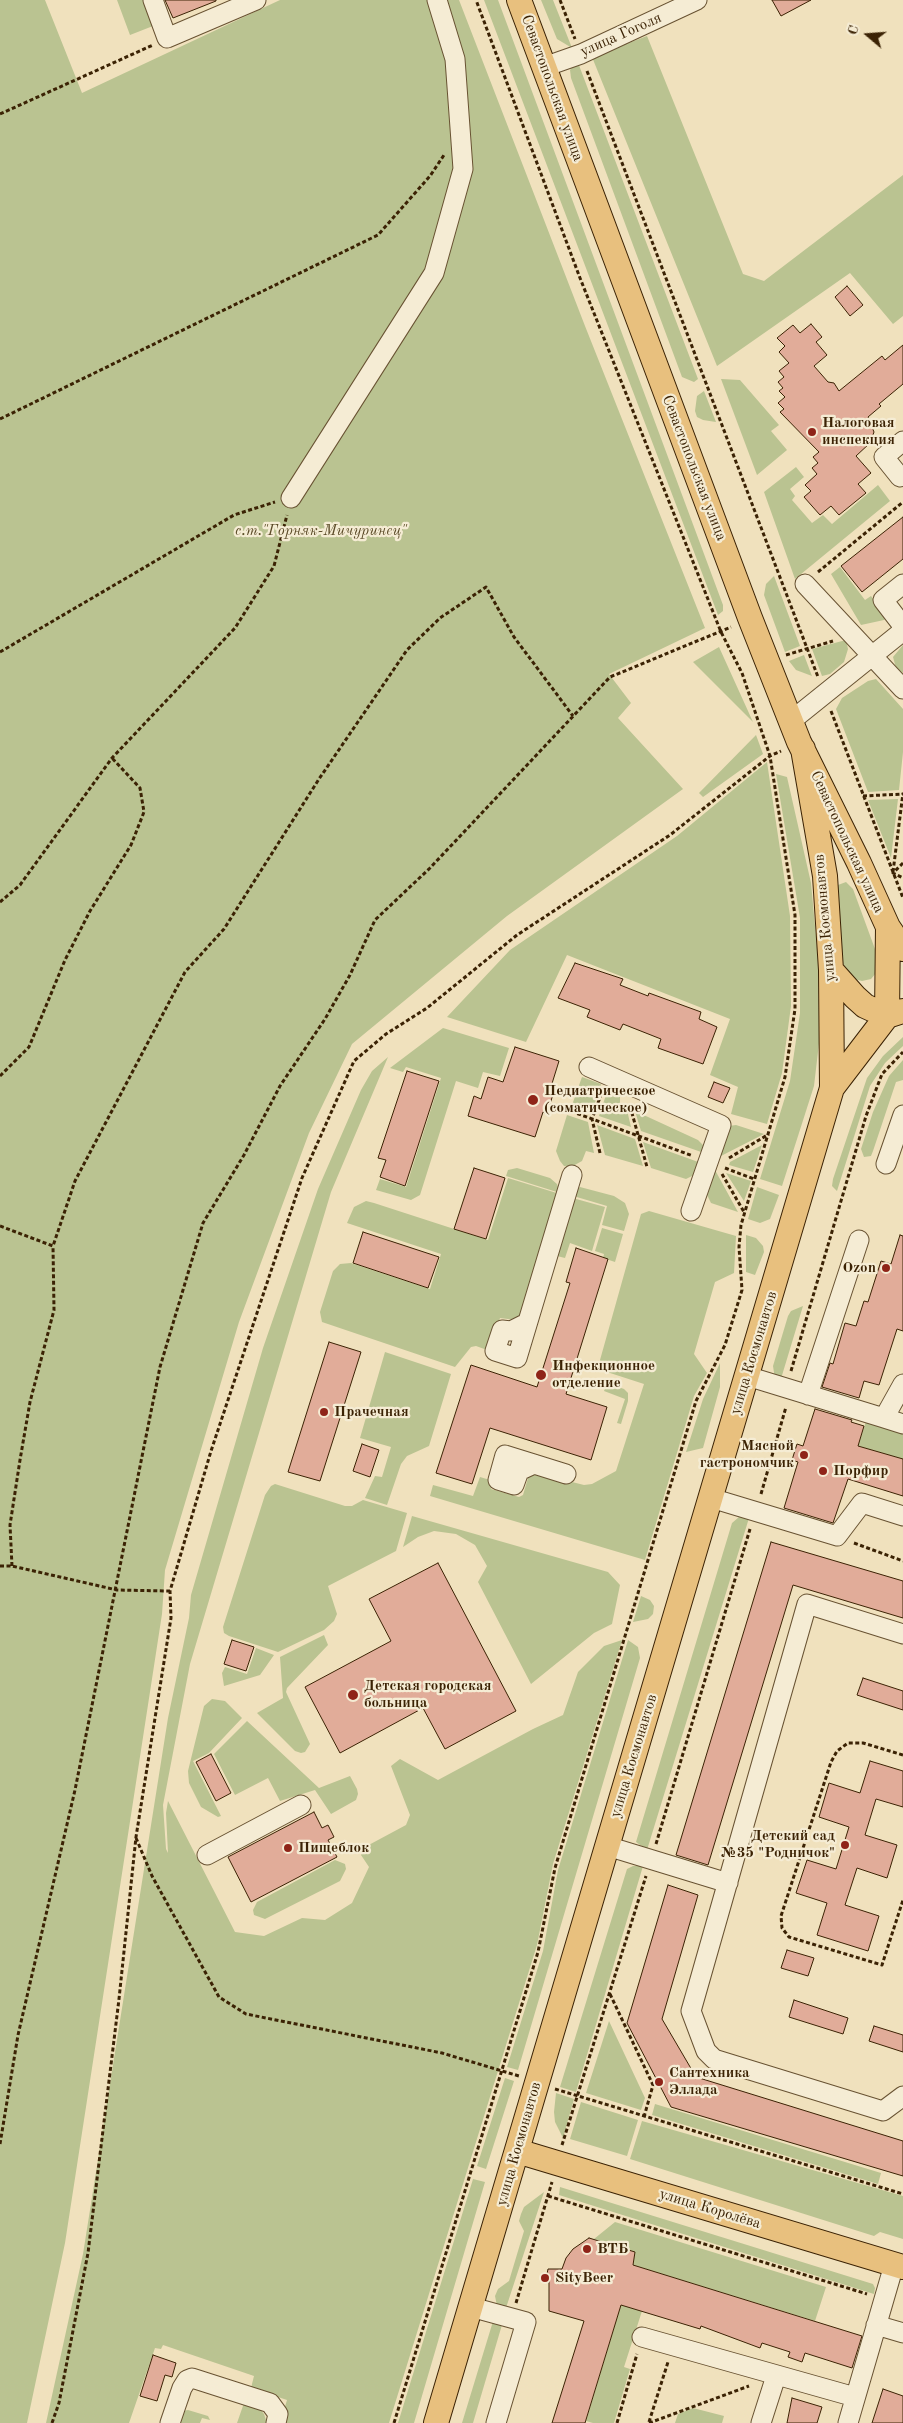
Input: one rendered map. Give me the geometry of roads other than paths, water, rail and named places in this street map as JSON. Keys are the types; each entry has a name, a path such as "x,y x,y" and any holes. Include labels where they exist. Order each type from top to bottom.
{"main road":[{"name":"Севастопольская улица","path":"519,0 750,618 798,737 888,927 903,949"},
{"name":"улица Космонавтов","path":"436,2423 832,1088 831,970 825,876 798,737"},
{"path":"825,876 859,863"},
{"name":"Севастопольская улица","path":"888,927 895,1014"},
{"path":"831,970 854,998 865,1006 895,1014"},
{"name":"улица Космонавтов","path":"832,1088 895,1014"},
{"name":"улица Королёва","path":"517,2151 898,2266"}],"street":[{"path":"153,0 167,38 256,0"},
{"path":"291,498 434,273 463,168 455,59 437,0"},
{"name":"улица Гоголя","path":"544,67 581,54 697,0"},
{"path":"900,477 884,457 903,442"},
{"path":"805,584 903,689"},
{"path":"903,584 883,600 903,626"},
{"path":"798,737 824,694 903,631"},
{"path":"589,1067 721,1125 713,1163 691,1211"},
{"path":"886,1164 903,1115"},
{"path":"527,1323 572,1175"},
{"path":"800,1392 860,1240"},
{"path":"747,1376 903,1424"},
{"path":"884,1418 903,1384"},
{"path":"534,1464 566,1474"},
{"path":"711,1498 837,1536 862,1503 903,1516"},
{"path":"903,1634 807,1604 691,2011 706,2051 714,2059 883,2111 903,2096"},
{"path":"207,1855 301,1805"},
{"path":"607,1846 728,1883"},
{"path":"848,2423 884,2299 898,2266"},
{"path":"470,2307 526,2322 496,2423"},
{"path":"876,2325 903,2333"},
{"path":"642,2337 856,2397"},
{"path":"761,2423 776,2376"},
{"path":"170,2423 182,2388 187,2380 192,2378 270,2403 278,2414 276,2423"}],"place":[{"name":"Налоговая инспекция","path":"812,432"},
{"name":"Педиатрическое (соматическое)","path":"533,1100"},
{"name":"Ozon","path":"886,1268"},
{"name":"Инфекционное отделение","path":"541,1375"},
{"name":"Прачечная","path":"324,1412"},
{"name":"Мясной гастрономчик","path":"804,1455"},
{"name":"Порфир","path":"823,1471"},
{"name":"Детская городская больница","path":"353,1695"},
{"name":"Детский сад №35 \"Родничок\"","path":"845,1845"},
{"name":"Пищеблок","path":"288,1848"},
{"name":"Сантехника Эллада","path":"659,2082"},
{"name":"ВТБ","path":"587,2249"},
{"name":"SityBeer","path":"545,2278"}],"park label":[{"name":"с.т.\"Горняк-Мичуринец\"","path":"321,531"}]}
